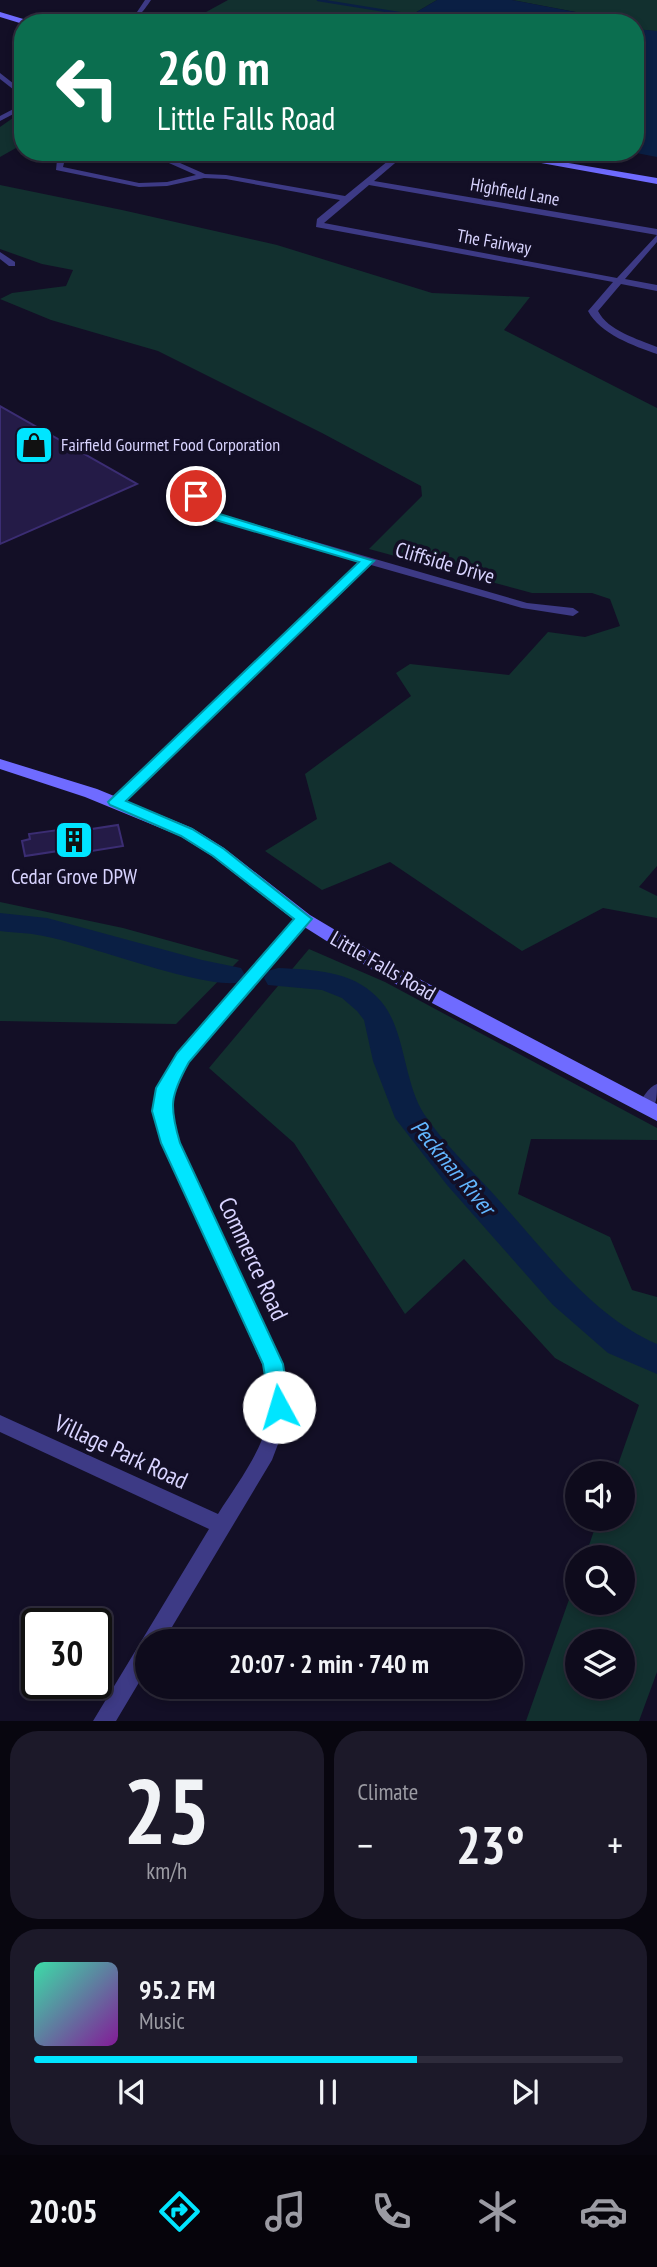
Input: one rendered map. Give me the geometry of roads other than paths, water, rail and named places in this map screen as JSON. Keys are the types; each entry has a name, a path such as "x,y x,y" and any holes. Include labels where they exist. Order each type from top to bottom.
{"street":[{"path":"137,14 148,0"},
{"path":"0,75 14,87"},
{"path":"62,161 59,168 139,184 167,184 204,176 226,177 347,199 393,161"},
{"path":"169,161 204,176"},
{"path":"538,161 657,181"},
{"name":"Highfield Lane","path":"368,182 657,235"},
{"name":"The Fairway","path":"347,199 318,222 325,227 657,288"},
{"path":"657,235 595,308 595,318 603,325 657,351"},
{"path":"0,255 12,264"},
{"name":"Cliffside Drive","path":"196,496 209,514 526,606 573,612"},
{"path":"115,802 368,561"},
{"name":"Little Falls Road","path":"0,764 115,802 186,832 218,852 304,919 397,976 651,1110"},
{"name":"Commerce Road","path":"159,1629 272,1440 279,1407 277,1377 166,1133 162,1111 165,1088 171,1076 237,995 304,919"},
{"path":"651,1110 657,1090"},
{"name":"Village Park Road","path":"0,1423 221,1525"},
{"path":"104,1721 135,1669"}],"water":[{"path":"437,0 512,0 586,14 413,14"},
{"path":"644,30 657,31 657,157 644,154"}],"waterway":[{"path":"318,0 405,14"},
{"name":"Peckman River","path":"0,922 47,927 202,970 231,975"},
{"name":"Peckman River","path":"278,978 326,980 352,991 367,1004 378,1017 388,1061 410,1118 565,1295 620,1343 657,1359"}],"place":[{"name":"Fairfield Gourmet Food Corporation","path":"34,445"},
{"name":"Cedar Grove DPW","path":"74,840"}]}
